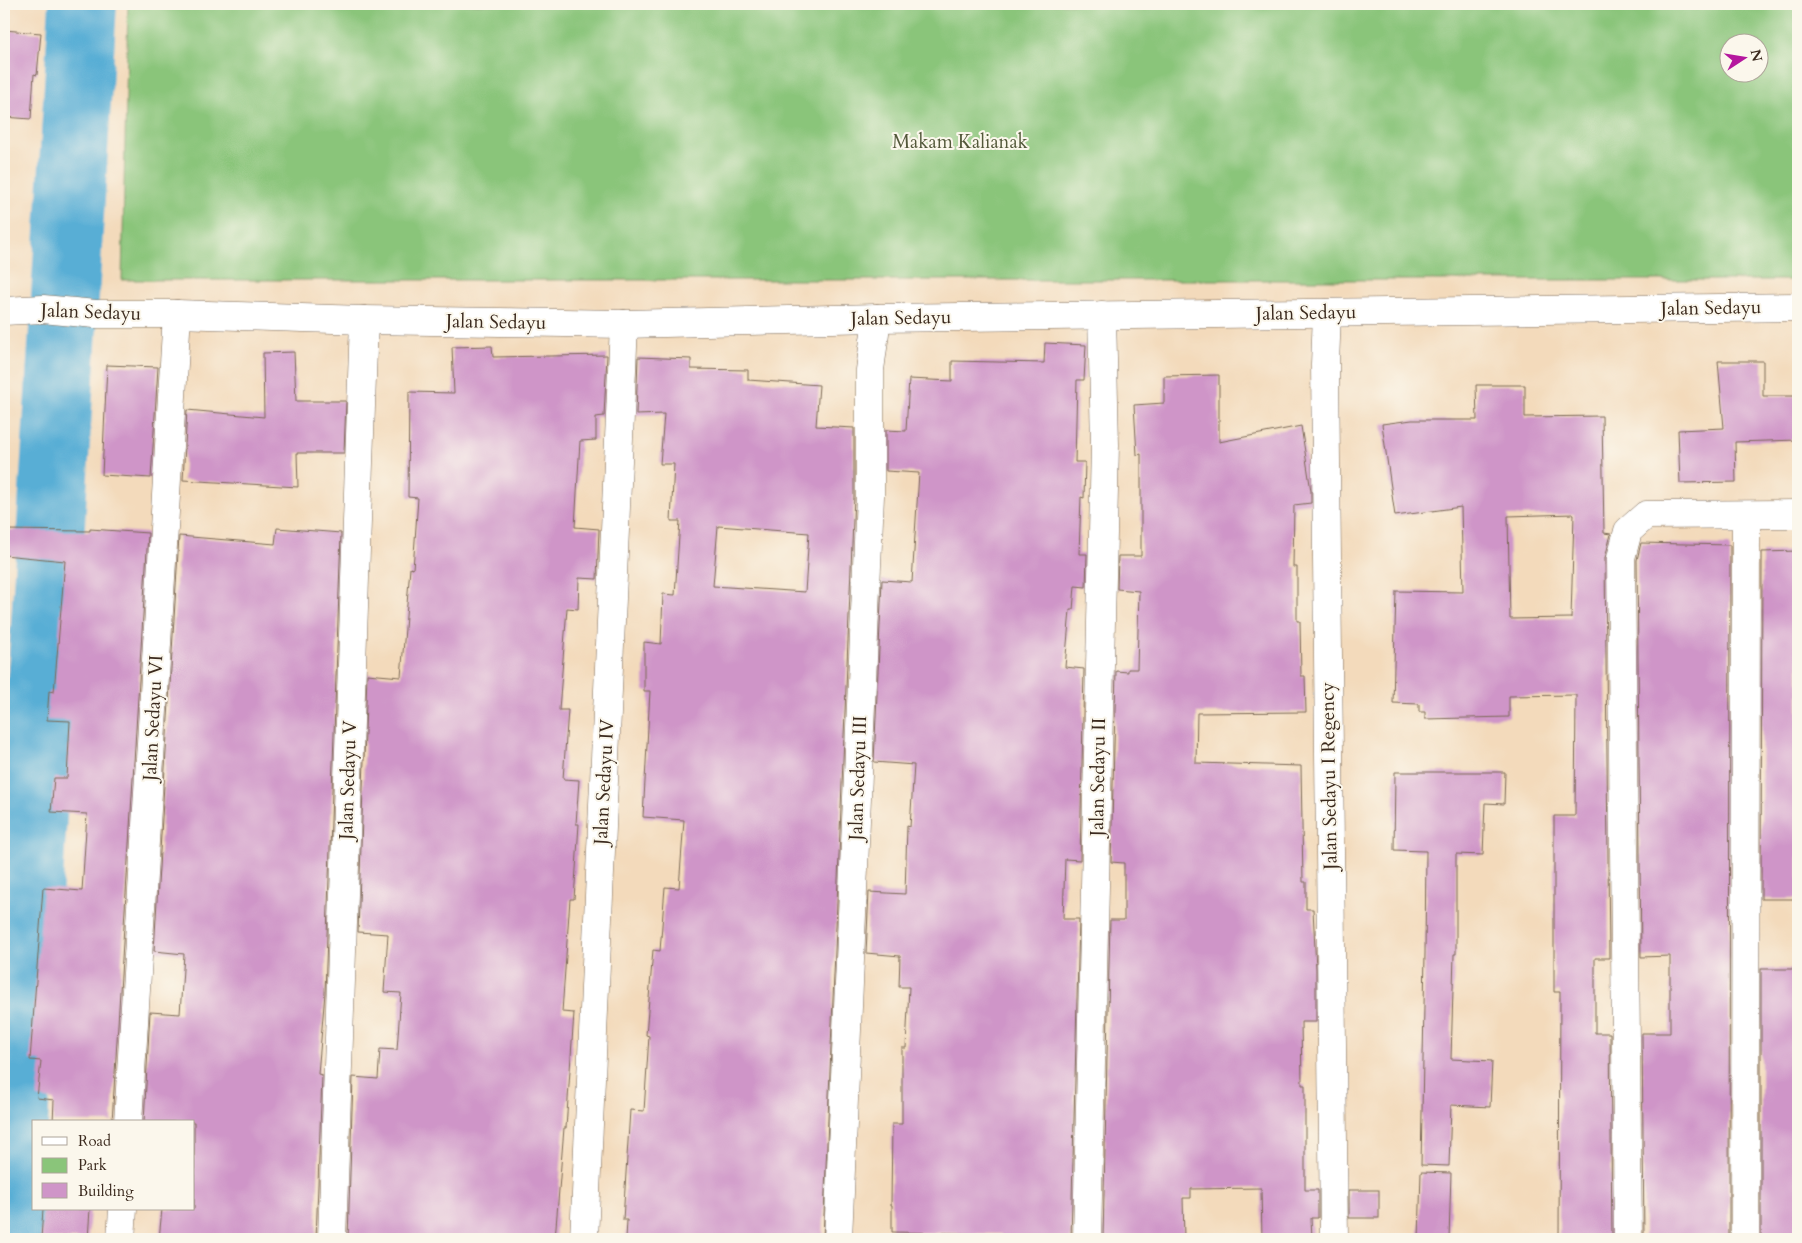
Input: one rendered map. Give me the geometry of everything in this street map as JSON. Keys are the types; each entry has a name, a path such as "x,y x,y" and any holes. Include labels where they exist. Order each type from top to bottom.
{"street":[{"name":"Jalan Sedayu","path":"4,311 43,310 95,314 177,314 364,320 624,324 877,318 1798,307"},
{"name":"Jalan Sedayu I Regency","path":"1327,313 1325,364 1334,1239"},
{"name":"Jalan Sedayu VI","path":"128,1120 177,314"},
{"name":"Jalan Sedayu II","path":"1087,1239 1105,445 1102,315"},
{"name":"Jalan Sedayu III","path":"838,1239 870,496 870,370 877,318"},
{"name":"Jalan Sedayu V","path":"332,1239 364,320"},
{"name":"Jalan Sedayu IV","path":"584,1239 624,324"},
{"path":"1628,1239 1621,558 1628,531 1646,515 1798,514"},
{"path":"1745,1239 1746,515"},
{"path":"121,1239 123,1210"}],"green space":[{"name":"Makam Kalianak","path":"128,4 1798,4 1798,280 122,280"}],"building":[{"path":"4,30 41,33 37,75 34,74 31,119 4,117"},
{"path":"1045,343 1086,345 1084,380 1077,380 1075,462 1085,462 1084,498 1081,497 1079,554 1087,554 1086,587 1075,586 1073,610 1070,610 1065,667 1084,669 1080,860 1065,859 1063,919 1079,919 1071,1239 1001,1239 1001,1234 892,1232 892,1124 902,1124 902,1048 906,1048 909,987 899,987 900,956 866,953 869,892 905,894 907,826 910,827 914,765 874,762 882,580 912,582 919,473 886,471 886,430 906,431 909,379 952,381 952,361 1044,363"},
{"path":"492,346 493,357 607,355 604,416 596,417 596,440 580,441 575,527 599,529 597,579 579,578 578,609 567,608 559,710 568,710 563,779 579,780 576,824 579,824 574,899 570,899 562,1012 574,1013 566,1128 564,1128 555,1239 348,1239 353,1077 378,1079 380,1049 397,1050 401,993 384,992 388,934 358,932 367,674 401,677 410,568 413,569 418,498 408,497 409,392 454,393 452,347"},
{"path":"294,352 296,401 346,401 344,453 297,453 298,487 183,480 187,410 264,417 263,353"},
{"path":"638,357 691,359 691,369 748,370 748,380 819,385 816,426 854,428 854,496 823,1239 626,1239 627,1220 623,1220 630,1110 644,1111 649,1036 646,1035 653,950 660,951 665,887 679,888 684,820 643,817 650,691 644,691 644,642 661,644 663,594 675,595 680,521 671,521 674,464 660,464 664,414 636,415","holes":["718,526 809,533 805,592 713,586"]},
{"path":"1718,361 1763,361 1763,396 1798,396 1798,440 1735,442 1736,482 1680,483 1678,430 1724,428"},
{"path":"107,365 158,367 151,478 102,475"},
{"path":"1219,375 1219,442 1301,426 1311,491 1311,503 1294,505 1293,567 1297,567 1297,621 1300,621 1301,676 1305,676 1306,712 1197,713 1196,763 1301,766 1303,882 1306,882 1306,909 1313,909 1316,969 1316,1022 1301,1022 1302,1085 1305,1085 1305,1190 1318,1190 1318,1218 1311,1218 1312,1239 1262,1239 1261,1188 1191,1189 1191,1198 1183,1198 1184,1239 1103,1239 1110,920 1124,920 1124,863 1111,862 1116,671 1128,672 1128,669 1137,669 1139,591 1117,589 1118,556 1141,556 1141,454 1137,455 1134,405 1164,403 1164,376"},
{"path":"1476,385 1525,385 1525,417 1602,416 1604,533 1611,534 1605,558 1609,958 1595,958 1595,1033 1610,1033 1612,1239 1559,1239 1560,992 1554,992 1554,816 1575,816 1576,695 1509,696 1509,717 1425,719 1425,712 1419,712 1419,704 1393,703 1396,591 1463,592 1461,507 1395,516 1382,424 1412,420 1477,420","holes":["1574,514 1571,618 1510,619 1508,516"]},
{"path":"277,528 341,533 325,993 318,1074 322,1075 316,1239 159,1239 162,1210 195,1210 195,1120 144,1120 150,1012 180,1014 184,954 154,951 179,536 275,544"},
{"path":"90,529 148,533 112,1120 53,1120 54,1100 37,1098 41,1061 30,1060 43,888 82,891 87,814 51,812 54,778 67,778 70,721 47,720 49,691 54,692 65,561 4,555 4,530 90,531"},
{"path":"1641,543 1730,545 1729,1239 1644,1239 1642,1033 1670,1033 1670,956 1641,957 1637,560"},
{"path":"1798,551 1798,899 1761,899 1762,552"},
{"path":"1395,772 1505,772 1504,804 1485,803 1483,855 1456,854 1456,954 1454,954 1451,1059 1492,1061 1490,1107 1451,1105 1449,1166 1421,1165 1426,851 1394,850"},
{"path":"1761,969 1798,969 1798,1239 1761,1239"},
{"path":"1421,1172 1451,1173 1449,1239 1419,1239"},
{"path":"1349,1190 1379,1190 1379,1218 1349,1218"},
{"path":"43,1210 90,1210 88,1239 41,1239"}],"waterway":[{"path":"7,1239 83,4"}]}
